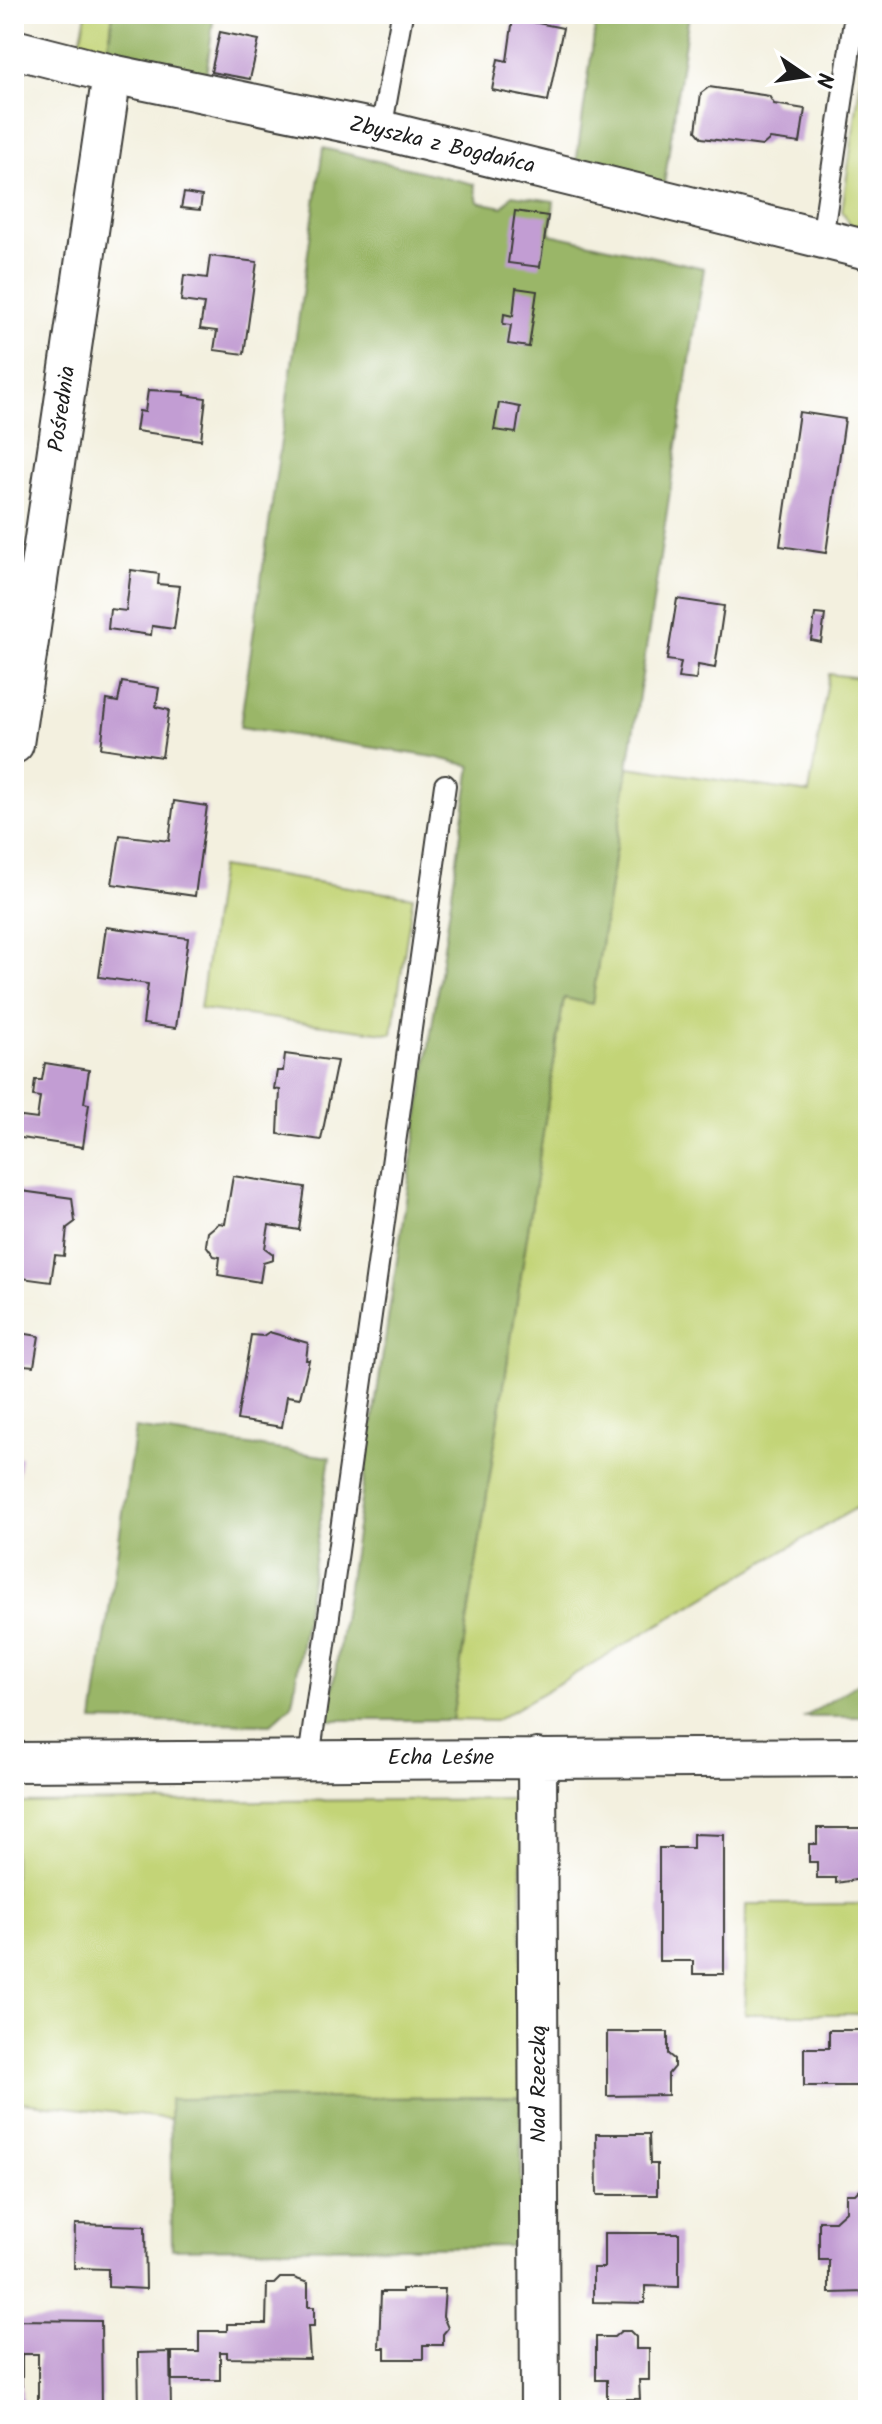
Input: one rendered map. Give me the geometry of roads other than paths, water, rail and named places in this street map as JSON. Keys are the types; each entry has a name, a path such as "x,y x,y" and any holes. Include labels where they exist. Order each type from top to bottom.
{"street":[{"name":"Zbyszka z Bogdańca","path":"14,49 112,74 381,130 868,250"},
{"name":"Pośrednia","path":"14,744 112,74"},
{"name":"Echa Leśne","path":"14,1762 868,1757"},
{"name":"Nad Rzeczką","path":"537,1758 540,2410"}],"lane":[{"path":"381,130 402,14"},
{"path":"822,239 855,14"},
{"path":"309,1759 445,785"}]}
